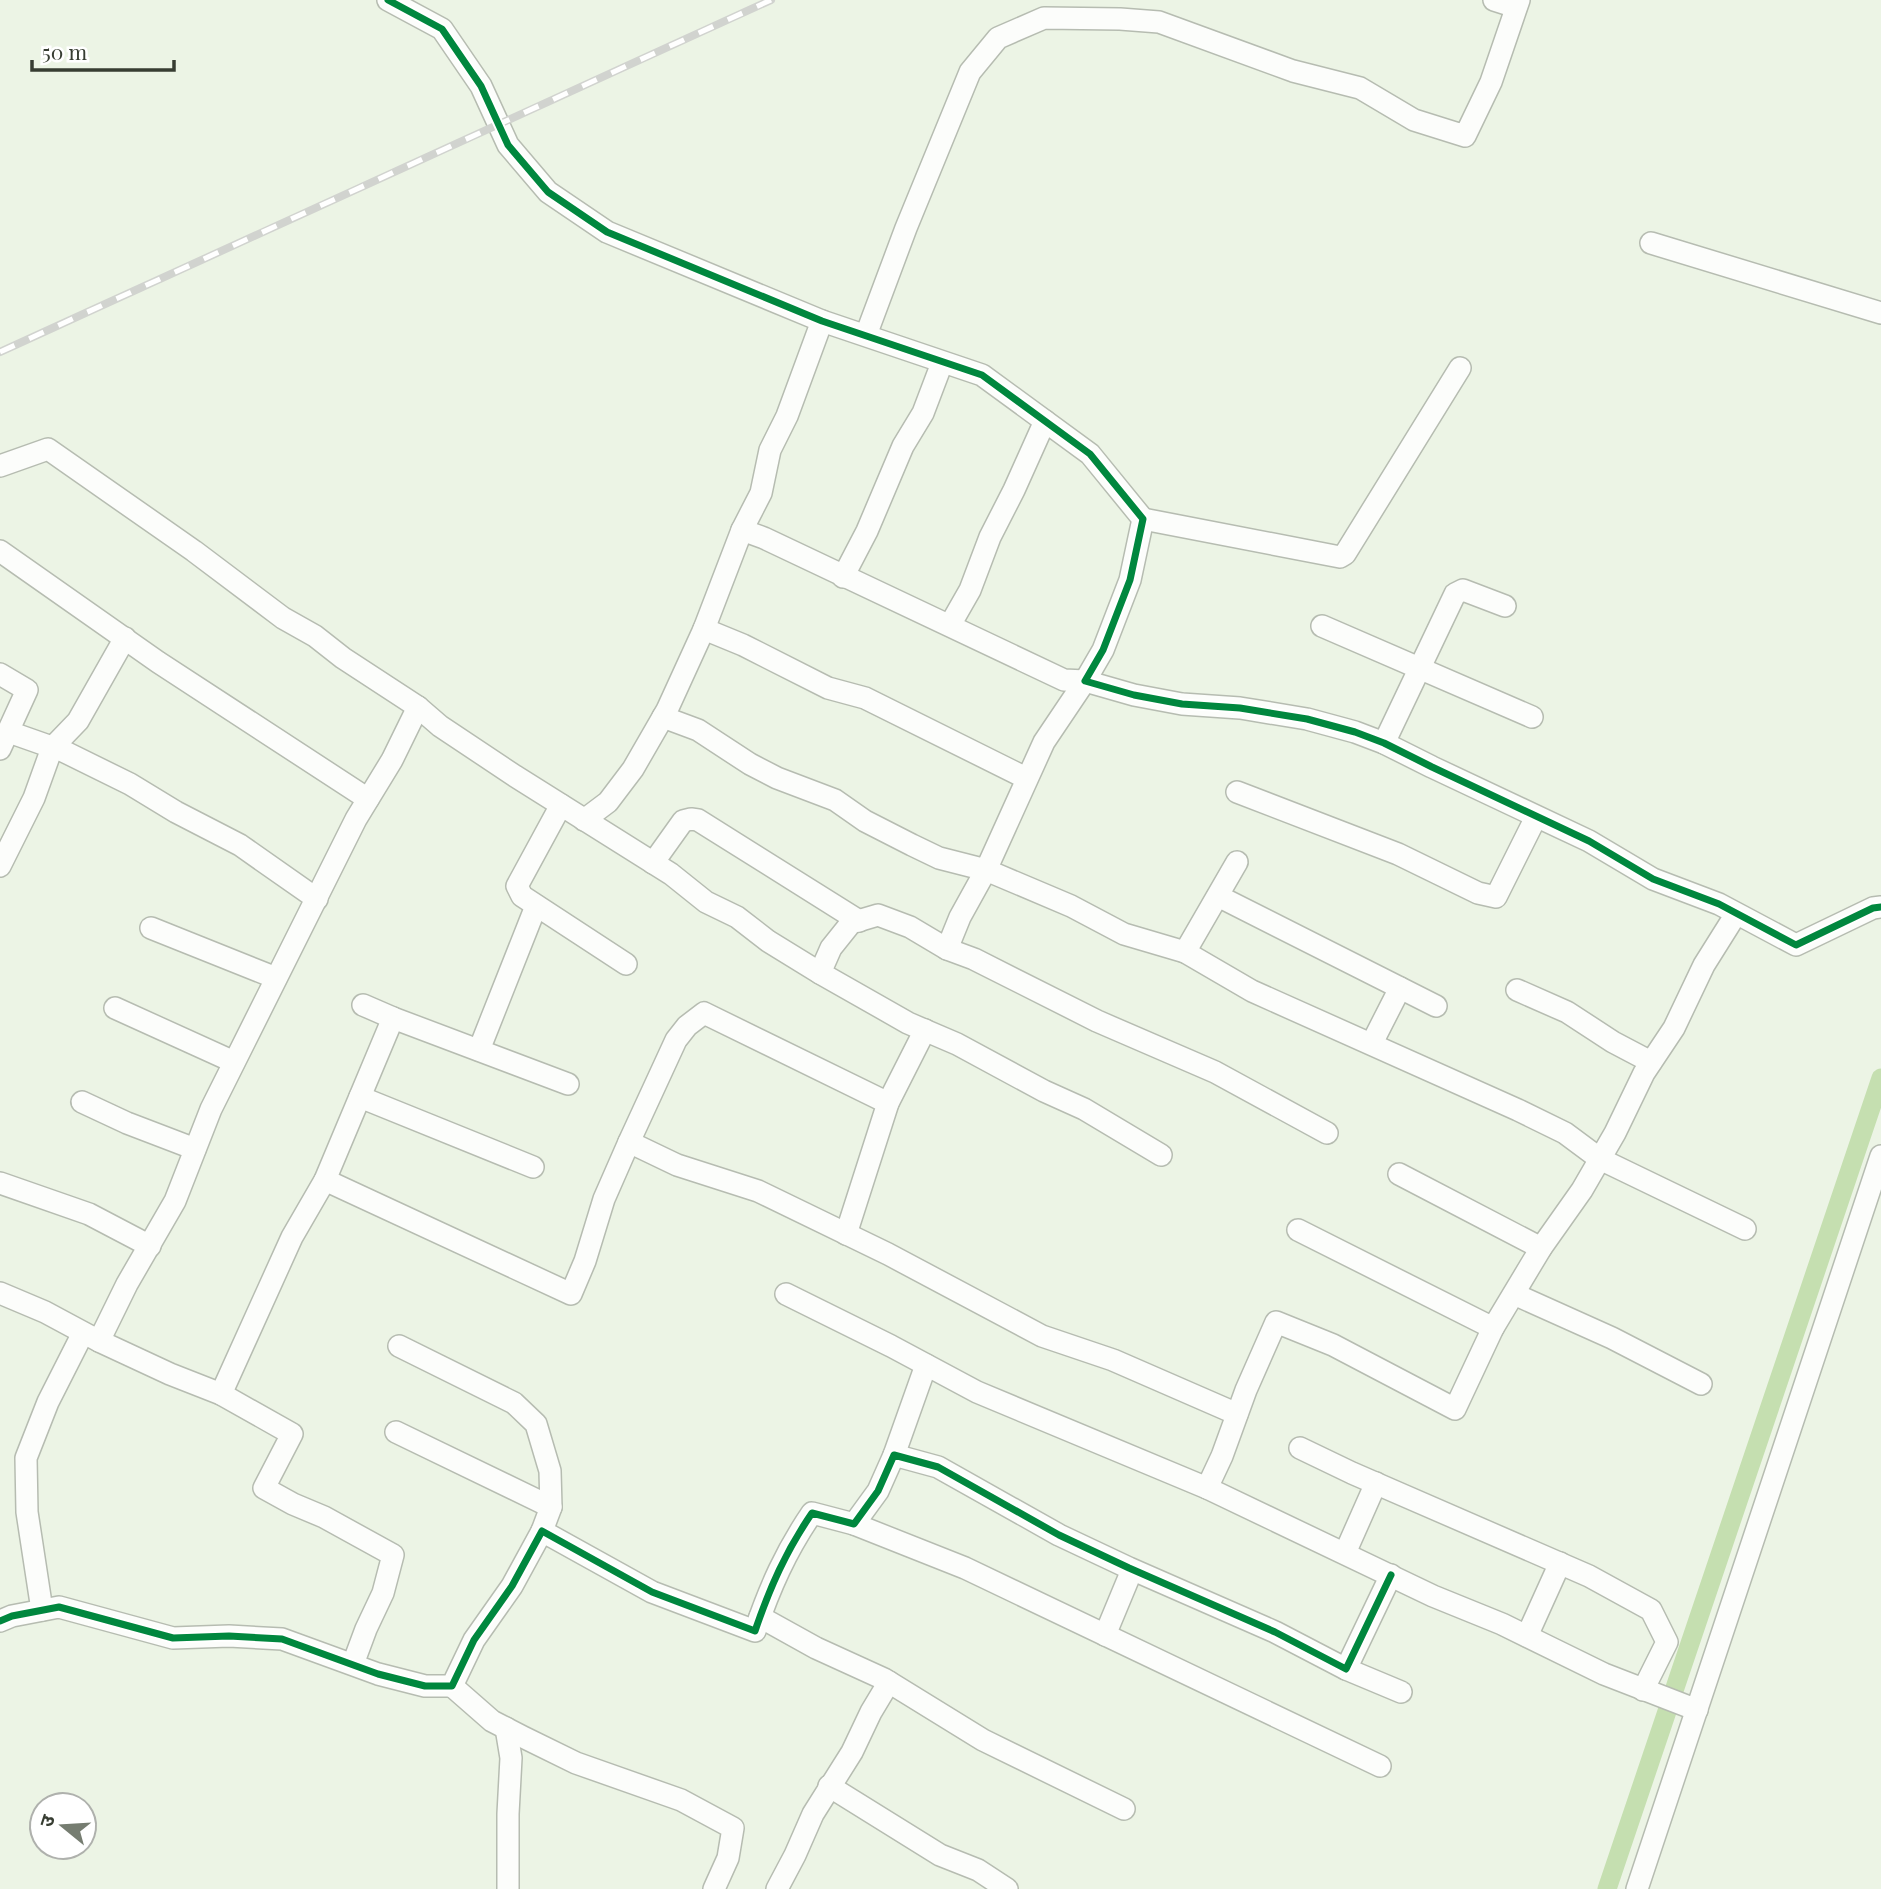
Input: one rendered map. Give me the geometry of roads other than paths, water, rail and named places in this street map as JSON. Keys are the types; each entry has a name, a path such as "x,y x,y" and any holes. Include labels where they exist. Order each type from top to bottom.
{"street":[{"path":"388,0 442,29 481,86 508,145 548,192 607,232 821,321 982,375 1090,454 1143,519 1340,557 1345,554 1460,368"},
{"path":"866,335 906,228 970,72 998,38 1044,18 1159,22 1293,71 1360,88 1414,120 1465,136 1491,82 1518,4 1494,0"},
{"path":"1651,243 1881,313"},
{"path":"584,820 608,802 633,769 663,718 704,629 742,530 761,493 770,450 787,416 821,321"},
{"path":"843,577 867,531 903,446 923,413 942,363"},
{"path":"950,625 970,590 990,537 1045,421"},
{"path":"0,466 47,449 194,551 283,618 315,636 343,658 418,707 440,726 653,863 706,902 737,918 768,941 868,1001 1084,1109 1161,1155"},
{"path":"947,949 1044,741 1103,650 1130,580 1143,519"},
{"path":"742,530 1064,680 1085,681 1134,695 1182,704 1240,708 1307,719 1384,743 1589,841 1653,878 1718,904 1796,945 1877,907"},
{"path":"0,551 284,746 368,799"},
{"path":"1384,743 1455,594 1463,590 1505,606"},
{"path":"1322,626 1532,717"},
{"path":"704,629 755,650 828,688 865,698 1026,778"},
{"path":"0,866 34,797 51,748 78,721 125,638"},
{"path":"0,674 27,690 4,740 51,748 130,784 176,812 240,845 317,899"},
{"path":"42,1611 27,1512 26,1458 48,1402 150,1246 175,1202 211,1109 234,1062 418,707"},
{"path":"663,718 698,730 750,764 777,778 835,800 865,821 939,858 986,870 1071,906 1124,934 1185,952 1252,991 1465,1085 1565,1133 1600,1159 1745,1229"},
{"path":"1237,792 1398,854 1478,893 1496,897 1536,817"},
{"path":"561,805 517,886 522,896 626,964"},
{"path":"653,863 683,821 691,818 859,921"},
{"path":"1185,952 1237,862"},
{"path":"1218,896 1436,1006"},
{"path":"479,1050 536,906"},
{"path":"1207,1488 1276,1322 1333,1345 1455,1409 1493,1328 1541,1248 1583,1190 1651,1062 1674,1028 1704,965 1736,914"},
{"path":"820,973 831,947 851,923 878,915 910,927 947,949 974,959 1097,1021 1215,1072 1327,1133"},
{"path":"152,928 276,978"},
{"path":"1372,1043 1400,988"},
{"path":"1517,990 1567,1012 1613,1042 1651,1062"},
{"path":"363,1005 568,1083"},
{"path":"115,1008 234,1062"},
{"path":"325,1180 571,1294 585,1261 604,1199 676,1040 687,1026 704,1013 888,1102"},
{"path":"221,1394 292,1237 325,1180 393,1018"},
{"path":"846,1234 888,1102 925,1030"},
{"path":"360,1097 533,1167"},
{"path":"82,1102 127,1123 195,1149"},
{"path":"629,1142 677,1165 758,1191 1042,1336 1113,1360 1237,1414"},
{"path":"1637,1889 1881,1156"},
{"path":"1399,1174 1541,1248"},
{"path":"0,1183 89,1214 150,1246"},
{"path":"1298,1230 1493,1328"},
{"path":"0,1293 45,1312 170,1374 221,1394 292,1434 264,1488 393,1555 383,1593 366,1629 354,1664"},
{"path":"786,1294 977,1392 1207,1488 1604,1674 1696,1710"},
{"path":"1514,1294 1612,1338 1701,1384"},
{"path":"399,1346 514,1403 536,1424 550,1471 551,1507 542,1531 512,1586 474,1640 452,1686"},
{"path":"854,1524 878,1491 894,1455 926,1365"},
{"path":"396,1432 551,1507"},
{"path":"1300,1448 1589,1576 1651,1610 1667,1642 1648,1692"},
{"path":"894,1455 938,1467 1059,1535 1401,1692"},
{"path":"1345,1553 1376,1483"},
{"path":"542,1531 652,1592 755,1631 770,1586 792,1542 812,1513 854,1524 965,1568 1380,1766"},
{"path":"1527,1636 1560,1563"},
{"path":"1105,1635 1132,1570"},
{"path":"1346,1669 1369,1626 1391,1575"},
{"path":"0,1621 59,1607 173,1638 229,1636 282,1639 378,1674 425,1686 452,1686 492,1721 576,1763 681,1800 733,1828 728,1858 714,1889"},
{"path":"760,1617 889,1682 983,1740 1124,1810"},
{"path":"777,1889 829,1786 852,1752 889,1682"},
{"path":"506,1728 511,1758 508,1889"},
{"path":"829,1786 940,1855 978,1870 1007,1889"}],"waterway":[{"path":"1607,1889 1881,1078"}],"railway":[{"path":"0,352 771,0"}]}
